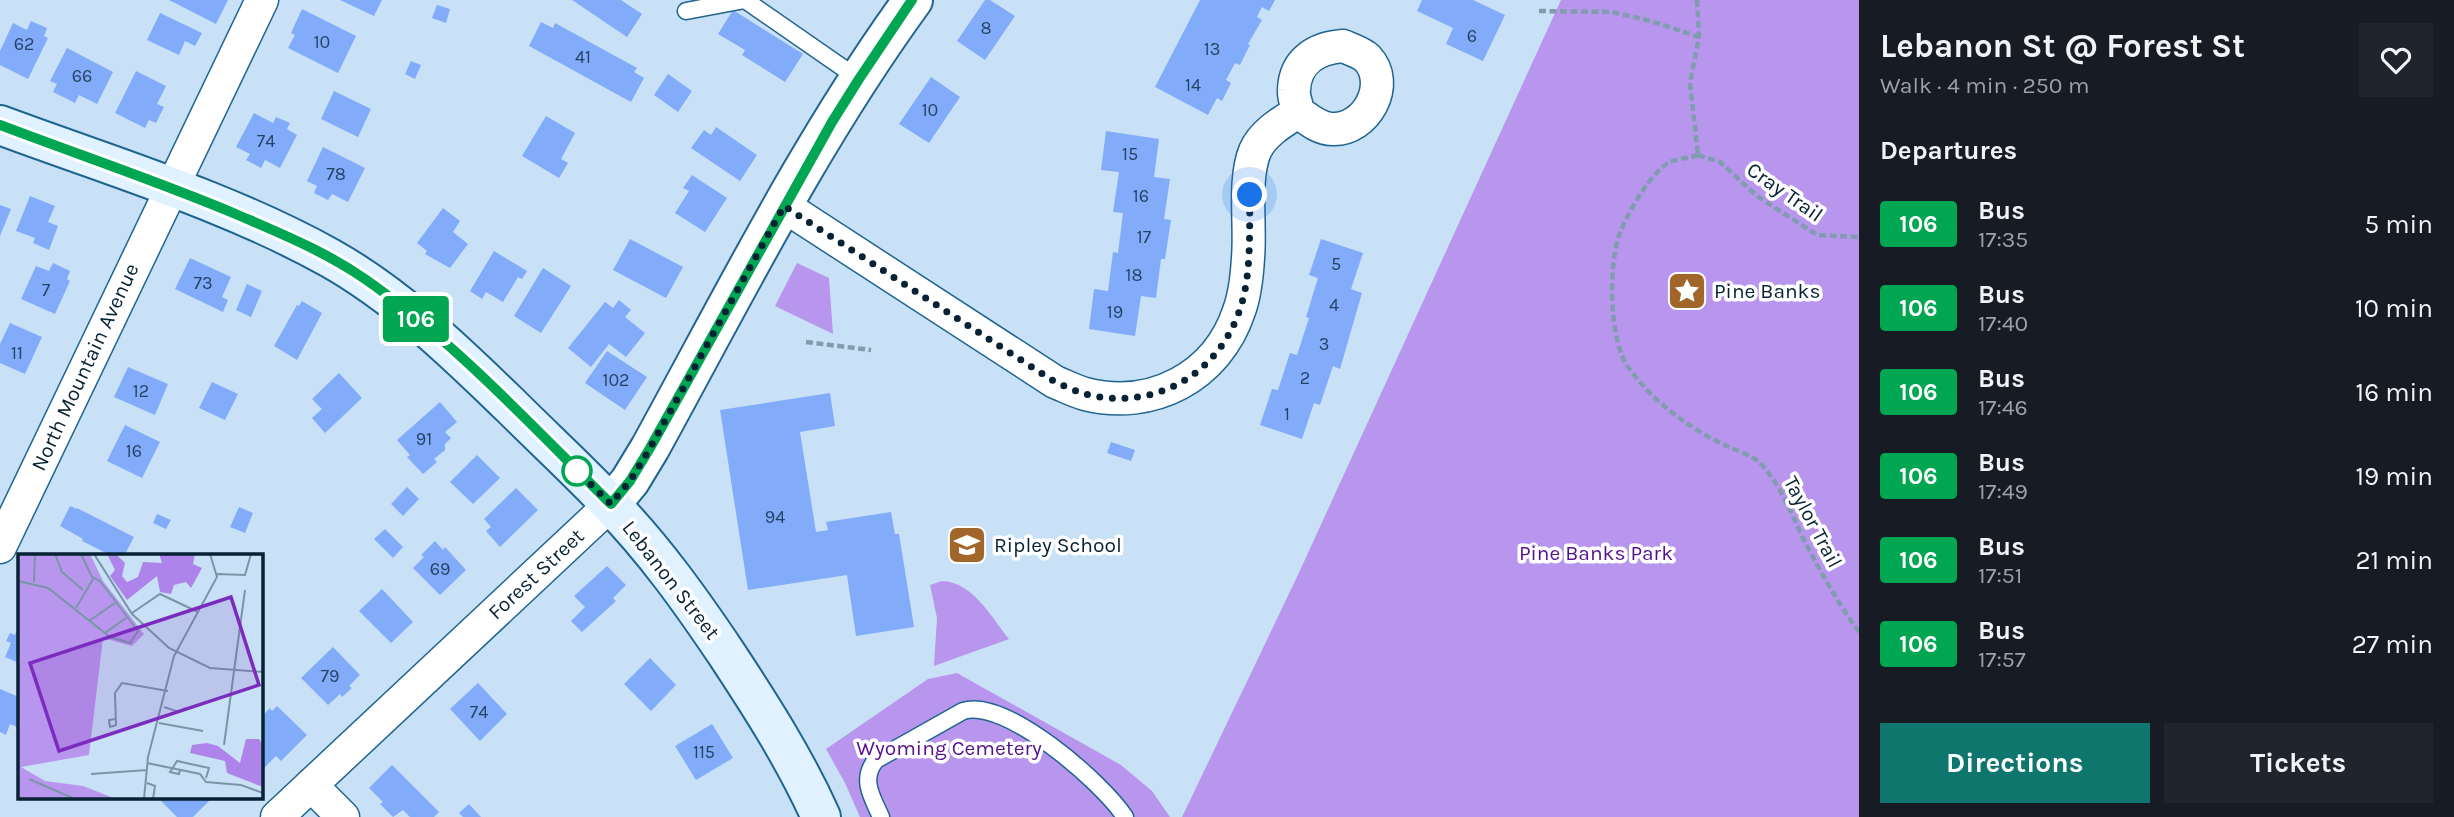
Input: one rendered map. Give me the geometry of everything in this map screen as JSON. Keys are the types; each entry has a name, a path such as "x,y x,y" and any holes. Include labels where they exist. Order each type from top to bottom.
{"main road":[{"name":"Lebanon Street","path":"0,125 171,187 299,241 365,279 415,317 611,504 659,559 765,710 821,817"}],"street":[{"name":"North Mountain Avenue","path":"0,547 262,0"},
{"name":"Forest Street","path":"277,817 611,504 630,481 784,206 859,79 912,0"},
{"path":"784,206 1055,382 1084,394 1115,398 1144,397 1178,386 1198,372 1216,354 1229,334 1240,311 1244,288 1248,257 1250,174 1255,151 1278,125 1298,112"},
{"path":"311,785 343,817"}],"lane":[{"path":"686,11 745,0 859,79"},
{"path":"881,817 867,781 872,764 883,754 966,710 989,712 1004,718 1072,761 1107,794 1125,817"}],"path":[{"path":"1697,0 1699,37 1690,83 1698,155"},
{"path":"1539,10 1612,12 1651,21 1699,37"},
{"name":"Cray Trail","path":"1698,155 1720,162 1757,197 1816,235 1859,237"},
{"name":"Taylor Trail","path":"1698,155 1668,163 1649,183 1627,214 1614,248 1612,303 1617,337 1626,365 1654,397 1685,422 1724,445 1758,460 1779,487 1820,570 1859,632"},
{"path":"806,342 871,350"}],"green space":[{"name":"Pine Banks Park","path":"1561,0 1859,0 1859,817 1182,817 1297,577"},
{"path":"797,263 829,278 833,334 775,306"},
{"path":"942,581 963,587 972,594 1009,639 934,666 937,618 930,585"},
{"name":"Wyoming Cemetery","path":"957,673 1121,765 1152,791 1170,817 860,817 826,749 928,679"}],"building":[{"path":"169,0 228,0 216,24"},
{"path":"340,0 382,0 374,16"},
{"path":"572,0 621,0 642,14 627,37"},
{"path":"985,0 990,0 1015,16 985,60 957,41"},
{"path":"1200,0 1275,0 1269,11 1262,7 1257,17 1262,20 1240,65 1235,63 1226,80 1231,83 1222,101 1217,98 1208,115 1155,87"},
{"path":"1422,0 1473,0 1505,15 1483,61 1446,44 1453,28 1417,11"},
{"path":"437,5 450,9 446,23 432,18"},
{"path":"302,9 356,36 338,73 288,48 295,35 291,33"},
{"path":"733,10 803,54 785,82 742,55 745,50 718,34"},
{"path":"160,13 202,33 195,46 185,41 179,55 147,40"},
{"path":"31,21 47,28 44,36 48,38 28,79 0,65 0,51 13,23 27,30"},
{"path":"541,22 553,28 555,23 637,68 634,72 644,78 631,102 529,46"},
{"path":"67,48 113,72 97,104 79,95 75,103 53,92 57,84 50,81"},
{"path":"411,61 421,65 415,79 405,74"},
{"path":"136,71 166,86 157,104 164,107 156,123 149,120 145,128 115,113"},
{"path":"668,74 692,91 678,112 654,95"},
{"path":"931,77 960,97 929,143 899,124"},
{"path":"334,91 371,109 358,137 321,119"},
{"path":"254,113 273,123 276,117 290,123 287,129 297,135 280,168 265,160 261,168 246,160 250,154 236,147"},
{"path":"546,116 575,133 561,159 568,163 559,178 522,156"},
{"path":"716,127 757,155 740,181 691,148 704,130 711,135"},
{"path":"1106,131 1159,139 1154,177 1170,179 1164,219 1171,220 1165,259 1161,259 1156,298 1141,296 1135,336 1089,329 1094,289 1108,291 1113,252 1118,253 1123,213 1113,212 1119,172 1101,170"},
{"path":"323,147 365,168 348,202 332,194 328,200 314,193 317,186 307,181"},
{"path":"692,175 727,198 705,232 675,213 689,191 683,188"},
{"path":"30,196 55,206 48,222 58,226 49,250 33,243 35,238 16,231"},
{"path":"0,205 11,209 0,236"},
{"path":"443,208 460,221 453,232 468,244 450,268 425,254 427,251 417,243"},
{"path":"630,239 683,267 666,298 613,270"},
{"path":"1321,239 1363,253 1351,289 1362,293 1340,369 1333,366 1320,405 1314,403 1302,439 1260,425 1272,389 1278,390 1290,353 1297,355 1318,278 1309,275"},
{"path":"494,251 527,271 522,279 518,277 503,302 486,292 482,299 470,291"},
{"path":"190,258 231,277 222,297 228,300 223,312 175,289"},
{"path":"53,263 70,271 67,279 70,281 55,314 21,299 36,266 49,271"},
{"path":"543,268 571,286 541,333 514,316"},
{"path":"247,284 262,291 251,317 236,310"},
{"path":"619,300 631,310 625,317 645,333 626,357 609,344 591,367 568,348 605,302 613,308"},
{"path":"302,301 322,313 297,360 274,346 297,305"},
{"path":"10,323 42,337 25,374 0,363 0,344"},
{"path":"607,351 647,377 625,410 585,383"},
{"path":"128,367 168,384 155,415 114,397"},
{"path":"339,373 362,398 325,433 312,418 322,409 312,399"},
{"path":"212,382 238,394 225,420 199,408"},
{"path":"830,393 835,426 800,432 816,532 828,530 826,522 891,512 895,534 899,534 914,627 856,636 847,575 748,590 720,410"},
{"path":"440,402 457,422 445,432 451,438 445,444 445,450 434,459 437,462 423,474 407,457 410,455 397,440"},
{"path":"125,425 160,442 142,478 107,461"},
{"path":"1111,442 1135,450 1131,461 1107,453"},
{"path":"477,455 500,478 473,504 450,482"},
{"path":"407,487 419,499 403,516 391,504"},
{"path":"516,488 538,510 500,547 486,531 491,527 484,519"},
{"path":"70,506 134,537 125,554 108,554 60,526"},
{"path":"239,507 253,513 245,533 230,527"},
{"path":"157,514 171,520 166,529 153,523"},
{"path":"385,529 403,547 393,558 374,539"},
{"path":"435,541 443,550 445,547 466,570 440,595 413,568"},
{"path":"607,566 626,585 613,598 616,601 582,632 571,621 585,607 574,596"},
{"path":"382,589 413,622 391,643 359,611"},
{"path":"18,628 18,663 5,657 11,643 6,641 10,633 15,635"},
{"path":"333,647 360,675 349,686 352,688 328,705 301,678"},
{"path":"650,658 676,685 651,711 624,684"},
{"path":"478,683 507,714 480,741 450,709"},
{"path":"0,689 18,697 18,728 10,724 6,735 0,732"},
{"path":"277,706 307,735 281,761 276,756 262,770 262,716 270,708 272,711"},
{"path":"712,724 733,758 696,780 675,746"},
{"path":"392,765 439,812 434,817 410,817 403,810 393,817 380,804 383,802 369,788"},
{"path":"160,800 210,800 193,817 177,817"},
{"path":"469,804 481,817 463,817 459,813"}],"bus line":[{"name":"106","path":"0,125 171,187 233,213 299,241 365,279 415,317 446,345 611,504 630,481 650,448 832,122 912,0"}],"place":[{"name":"Pine Banks","path":"1687,291"},
{"name":"Ripley School","path":"967,545"}],"route":[{"path":"577,471 575,469 611,504 630,481 784,206 1055,382 1084,394 1115,398 1144,397 1178,386 1198,372 1216,354 1240,311 1248,257 1250,195"}]}
